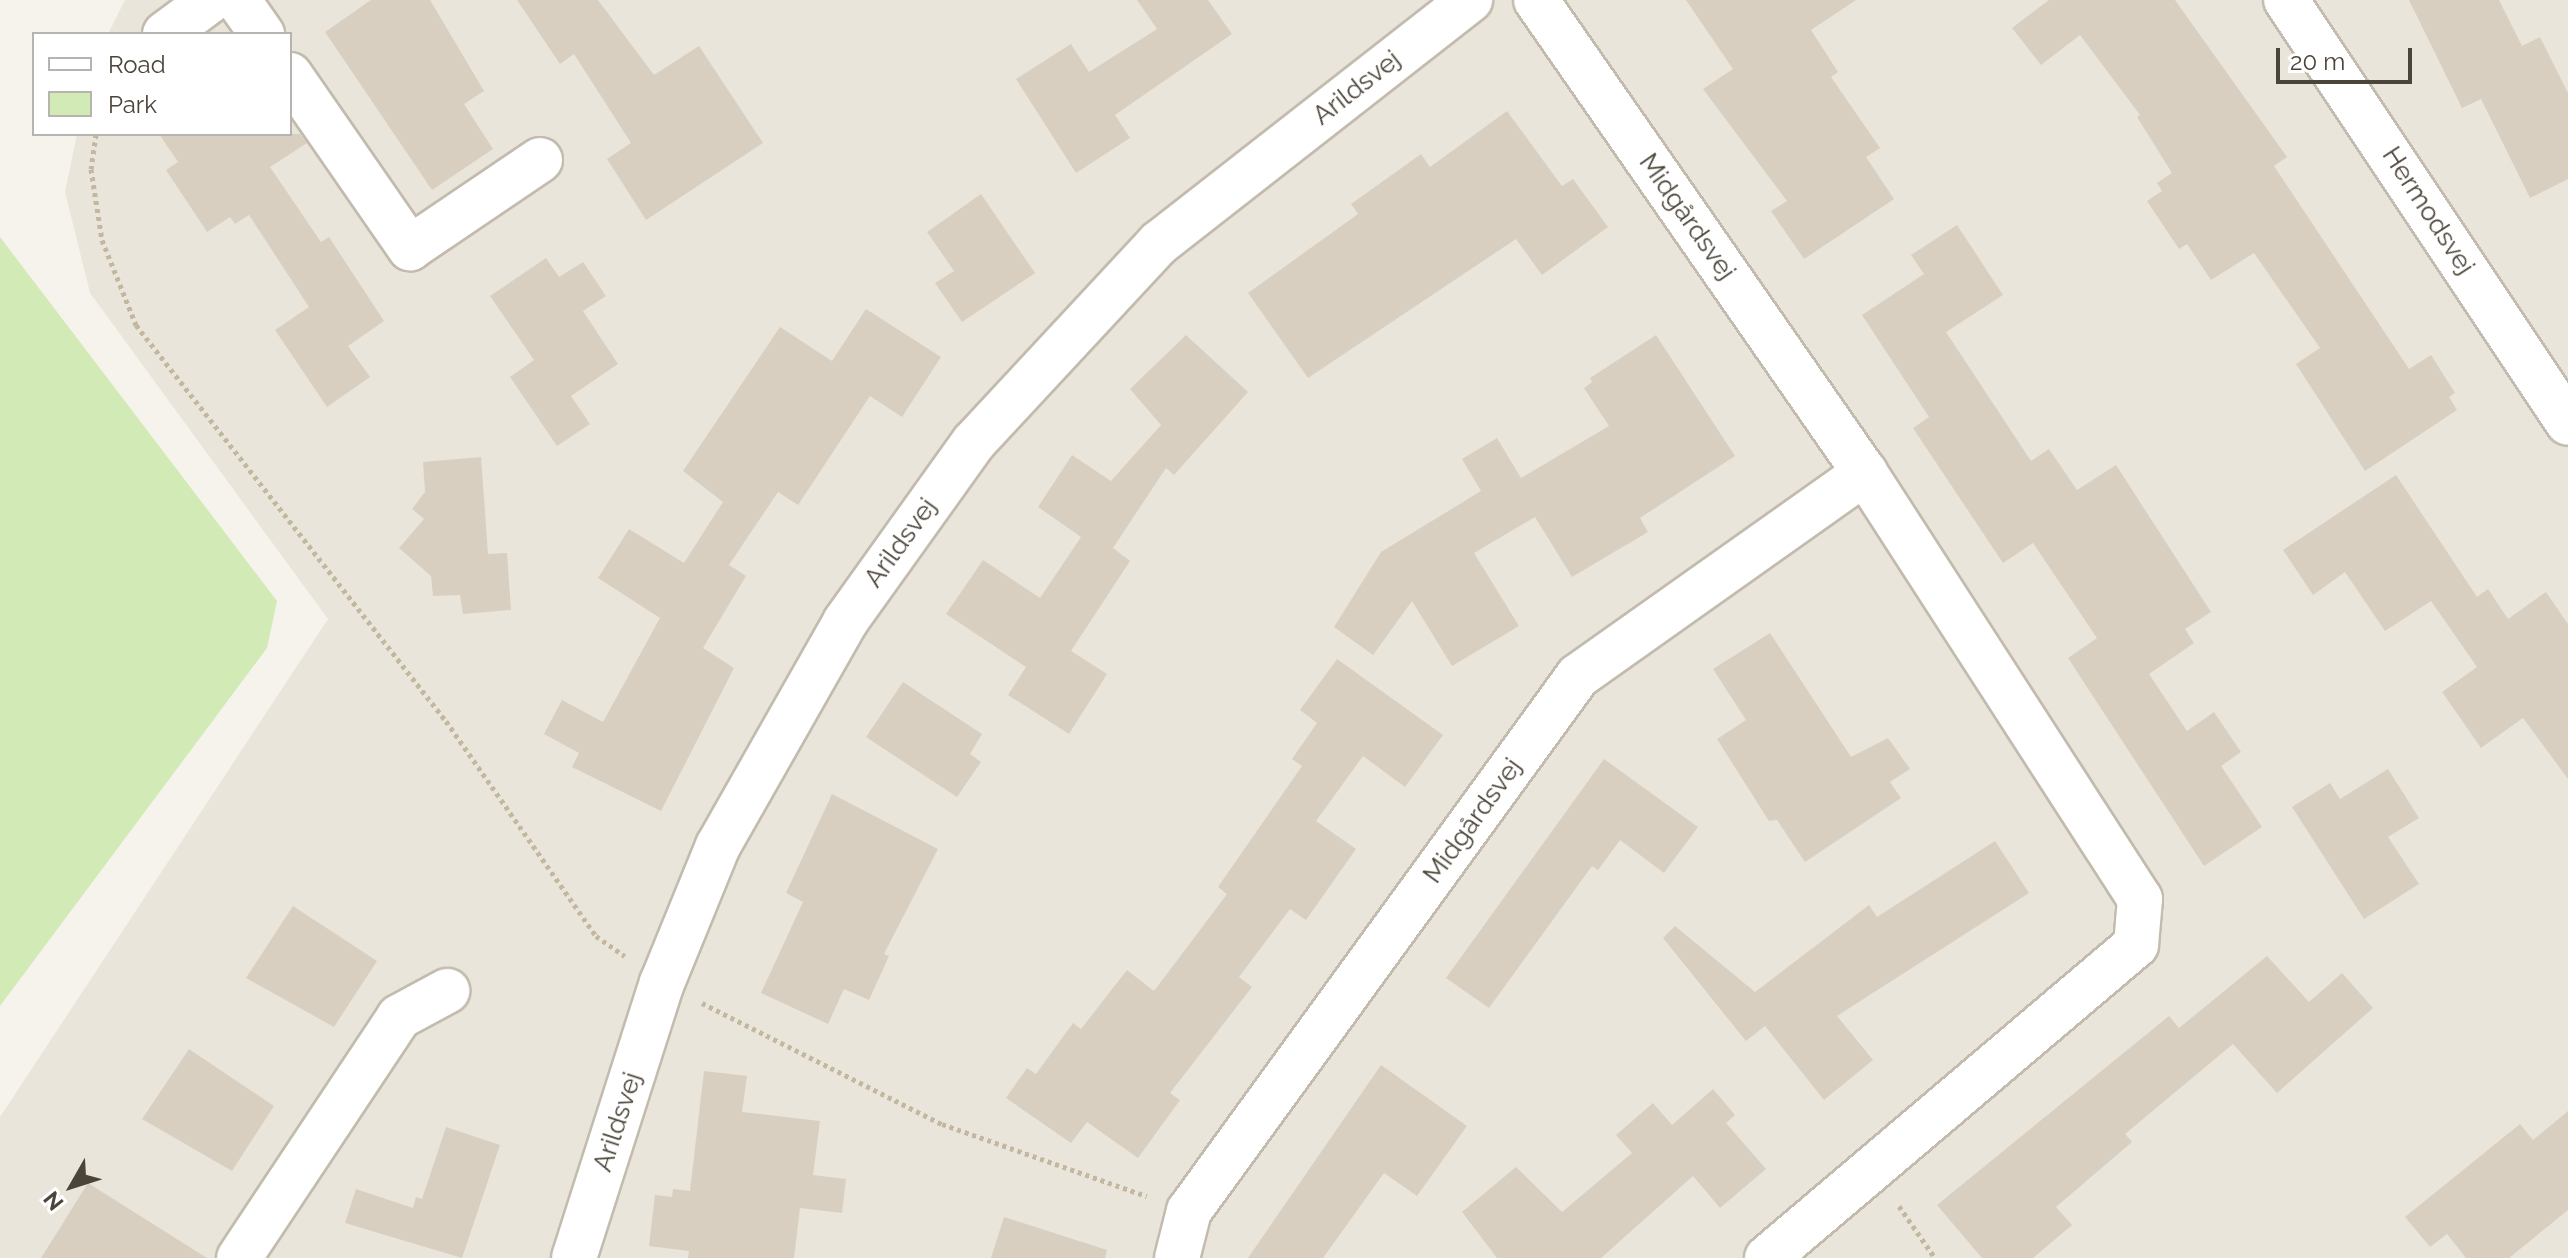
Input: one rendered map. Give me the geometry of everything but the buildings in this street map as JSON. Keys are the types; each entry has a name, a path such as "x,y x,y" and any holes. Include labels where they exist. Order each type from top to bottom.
{"street":[{"path":"168,32 211,0"},
{"path":"238,0 261,32"},
{"name":"Arildsvej","path":"574,1258 662,983 718,846 845,622 974,442 1159,243 1470,0"},
{"name":"Midgårdsvej","path":"1536,0 1865,473 2140,899 2136,945 1767,1258"},
{"name":"Hermodsvej","path":"2286,0 2568,423"},
{"path":"292,78 410,248 540,160"},
{"name":"Midgårdsvej","path":"1177,1258 1189,1211 1578,676 1865,473"},
{"path":"239,1258 399,1017 447,991"}],"path":[{"path":"96,136 91,169 102,240 136,325 446,721 596,936 662,983 942,1124 1189,1211"},
{"path":"1872,1168 1935,1258"}],"shaded area":[{"path":"125,0 2568,0 2568,1258 0,1258 0,1117 328,619 90,293 65,192 77,136 292,136 292,32 109,32"}],"green space":[{"path":"0,237 277,601 267,648 0,1006"}]}
